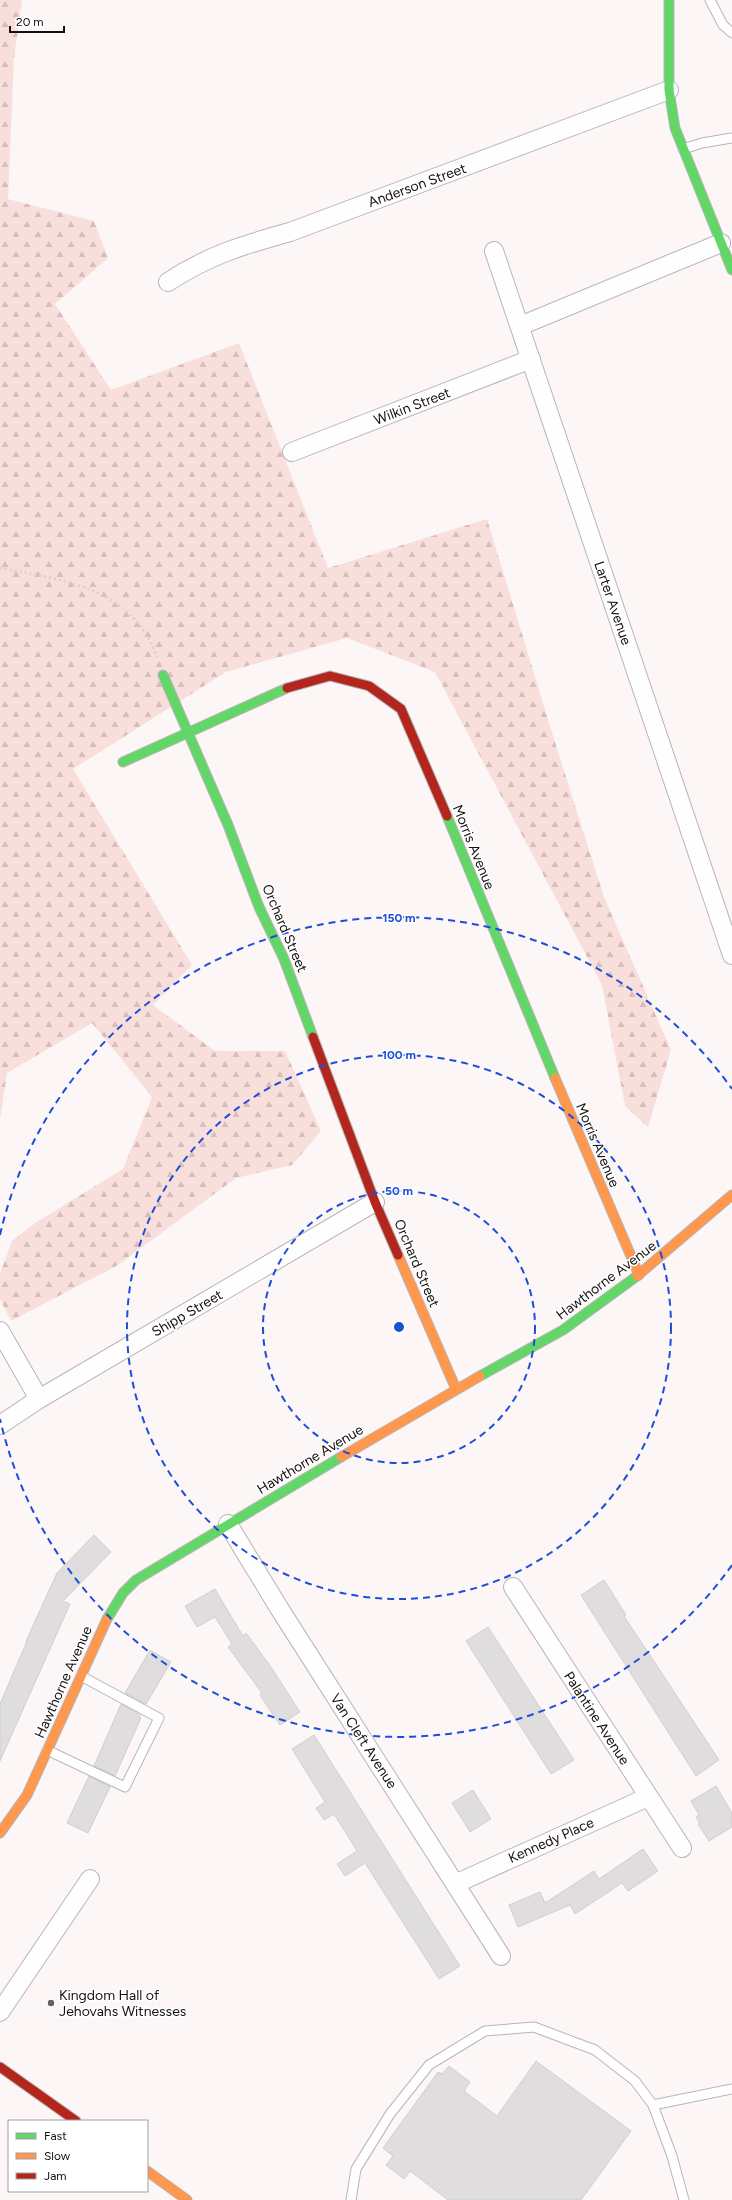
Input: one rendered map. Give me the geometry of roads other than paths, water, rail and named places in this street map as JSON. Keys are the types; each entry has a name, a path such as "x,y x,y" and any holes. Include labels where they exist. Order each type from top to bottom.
{"street":[{"path":"669,0 669,90 675,128 732,270"},
{"name":"Anderson Street","path":"168,282 188,268 232,248 290,232 669,90"},
{"path":"520,326 721,243"},
{"name":"Larter Avenue","path":"494,251 732,955"},
{"name":"Wilkin Street","path":"292,452 531,360"},
{"name":"Orchard Street","path":"163,675 228,825 259,907 284,959 376,1202 456,1389"},
{"name":"Morris Avenue","path":"123,762 188,734 281,690 330,676 369,686 401,708 426,765 506,964 639,1275"},
{"name":"Hawthorne Avenue","path":"0,1834 27,1795 109,1615 123,1593 136,1580 456,1389 563,1330 639,1275 732,1195"},
{"name":"Shipp Street","path":"0,1425 39,1400 376,1202"},
{"path":"0,1331 39,1400"},
{"name":"Van Cleft Avenue","path":"228,1524 278,1608 501,1956"},
{"name":"Palantine Avenue","path":"513,1587 682,1848"},
{"name":"Kennedy Place","path":"455,1884 648,1797"},
{"path":"0,2012 90,1879"},
{"path":"0,2067 75,2120"},
{"path":"148,2172 188,2200"}],"lane":[{"path":"710,0 724,24 732,33"},
{"path":"683,149 702,143 732,138"},
{"path":"47,1750 125,1787 158,1718 81,1676"},
{"path":"351,2200 356,2169 390,2114 429,2065 485,2031 534,2026 595,2050 635,2081 653,2105 672,2156 684,2200"},
{"path":"653,2105 732,2089"}],"place":[{"name":"Kingdom Hall of Jehovahs Witnesses","path":"51,2003"}]}
